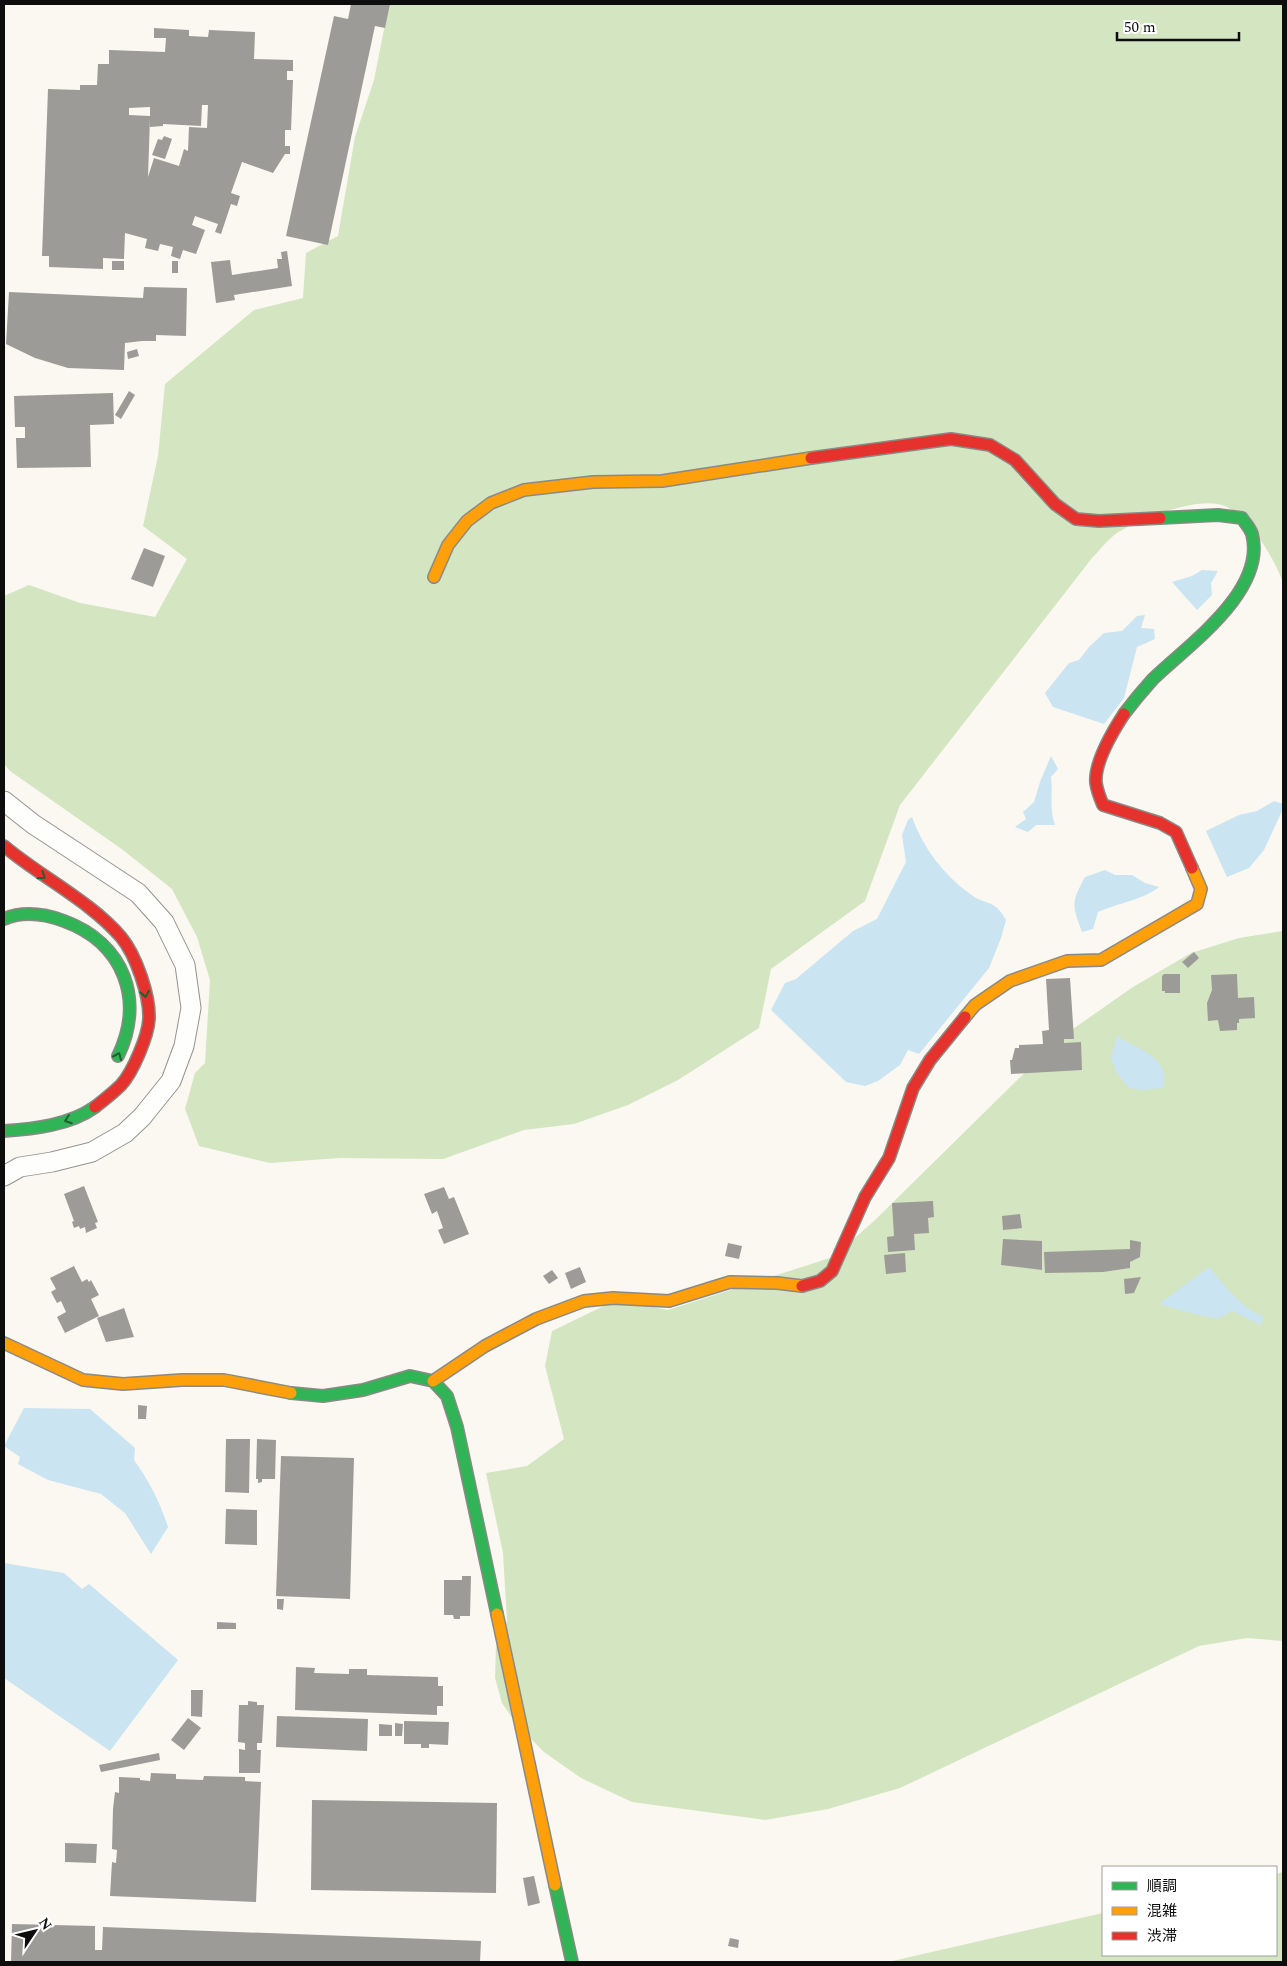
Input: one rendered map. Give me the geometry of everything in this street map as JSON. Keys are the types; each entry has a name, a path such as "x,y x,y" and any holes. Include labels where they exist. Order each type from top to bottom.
{"main road":[{"path":"433,1381 485,1346 536,1319 584,1301 613,1298 669,1301 730,1282 777,1283 805,1286 820,1281 832,1271 865,1197 889,1158 913,1088 930,1060 975,1005 1010,981 1067,961 1101,960 1197,904 1201,889 1176,832 1160,823 1103,805 1095,786 1096,771 1114,730 1138,695 1218,620 1244,584 1254,556 1252,534 1242,518 1218,516 1099,521 1076,519 1055,504 1015,460 990,445 951,439 850,452 662,481 593,482 524,490 491,503 467,521 448,545 434,577"},
{"path":"4,846 28,866 89,908 122,938 143,977 149,1019 140,1052 122,1084 93,1110 64,1122 21,1130 4,1130"},
{"path":"4,919 39,914 69,922 98,938 121,966 131,1003 127,1036 113,1068"},
{"path":"4,1343 83,1380 122,1384 182,1380 224,1380 286,1393 323,1396 364,1390 410,1376 433,1381 447,1396 457,1428 572,1962"}],"street":[{"path":"4,801 33,824 138,893 164,922 185,965 192,1008 184,1046 170,1081 142,1118 125,1133 92,1152 52,1162 20,1167 4,1176"}],"green space":[{"path":"389,4 1283,4 1283,582 1268,551 1245,520 1227,507 1217,504 1204,503 1174,509 1145,519 1114,535 1092,558 900,805 865,901 771,969 759,1028 678,1080 628,1105 574,1124 524,1130 443,1159 340,1158 270,1163 199,1146 185,1109 195,1073 205,1063 210,980 197,937 172,889 123,850 10,771 4,764 4,596 29,585 80,603 155,617 187,559 143,526 158,456 165,384 254,310 303,298 306,253 338,236 355,137 374,80"},
{"path":"1283,931 1283,1641 1247,1638 1199,1646 900,1788 828,1809 765,1820 632,1802 581,1778 544,1752 518,1726 502,1703 495,1678 496,1647 507,1621 503,1553 486,1473 527,1466 564,1439 545,1366 552,1331 616,1300 668,1310 833,1257 874,1221 1060,1038 1133,987 1191,953 1239,938"},
{"path":"1283,1872 1283,1962 888,1962 1102,1913 1102,1956 1277,1956 1277,1874"}],"water":[{"path":"1202,570 1218,571 1211,583 1212,595 1197,610 1172,582 1192,576"},
{"path":"1145,615 1141,628 1154,629 1155,639 1137,647 1124,698 1104,724 1053,707 1045,693 1069,663 1079,660 1104,633 1122,631 1137,616"},
{"path":"1051,756 1058,769 1051,777 1055,825 1036,825 1028,832 1015,827 1026,819 1023,812 1034,802"},
{"path":"1274,801 1283,804 1283,809 1264,850 1249,868 1227,877 1206,831 1239,815 1257,811"},
{"path":"912,817 928,850 951,878 976,898 998,908 1006,920 989,968 919,1054 908,1050 900,1065 878,1081 865,1086 846,1082 771,1010 785,983 796,979 853,931 877,919 906,862 902,835 908,820"},
{"path":"1105,870 1115,875 1132,875 1145,883 1159,887 1138,898 1098,912 1093,929 1082,932 1076,915 1075,898 1085,877"},
{"path":"1117,1036 1143,1050 1158,1062 1164,1078 1163,1088 1143,1090 1129,1088 1116,1072 1111,1058"},
{"path":"1209,1267 1240,1302 1264,1317 1261,1325 1232,1311 1218,1319 1159,1304"},
{"path":"24,1408 90,1409 135,1448 134,1460 154,1492 168,1527 151,1554 125,1513 101,1494 48,1480 18,1464 20,1457 4,1446"},
{"path":"4,1563 64,1573 82,1589 89,1584 178,1660 110,1751 4,1678"}],"building":[{"path":"351,4 390,4 385,28 375,26 328,245 286,236 334,16 348,19"},
{"path":"154,28 189,30 189,36 208,37 209,30 255,32 254,59 293,60 293,71 287,71 287,80 293,80 291,130 285,130 285,146 290,146 290,154 285,154 273,173 242,162 231,193 240,196 237,206 231,204 221,234 215,232 218,224 195,216 192,225 205,230 196,254 183,250 180,259 171,256 173,247 160,244 158,251 145,248 147,239 125,233 124,259 103,258 103,269 49,267 49,256 42,256 48,89 80,90 80,85 97,85 98,64 109,64 109,50 165,52 166,38 154,38","holes":["202,105 208,105 207,128 189,127 188,151 184,149 179,166 154,158 148,177 150,118 150,127 163,126 163,124 201,126","150,107 150,116 129,115 129,108"]},
{"path":"164,136 172,139 165,159 152,155 158,139 162,140"},
{"path":"287,251 292,286 234,295 235,300 216,303 211,262 230,260 232,275 278,268 277,259 282,259 281,252"},
{"path":"112,261 124,261 124,270 112,270"},
{"path":"172,261 178,261 178,273 172,273"},
{"path":"144,287 187,288 186,336 156,335 156,341 125,343 124,370 68,368 35,358 6,344 9,292 143,298"},
{"path":"137,349 139,356 128,359 127,352"},
{"path":"129,391 135,395 121,419 115,415"},
{"path":"113,393 114,424 90,425 91,467 17,468 16,438 25,438 25,427 15,427 14,396"},
{"path":"144,548 165,556 153,587 131,579"},
{"path":"1194,952 1199,958 1188,968 1182,962"},
{"path":"1164,974 1180,974 1180,993 1165,993 1165,991 1162,991 1162,976"},
{"path":"1237,974 1238,998 1254,997 1255,1018 1239,1019 1237,1030 1220,1031 1218,1020 1208,1021 1207,1003 1212,990 1211,975"},
{"path":"1070,978 1074,1039 1064,1039 1064,1043 1081,1042 1082,1070 1011,1074 1010,1060 1012,1060 1015,1048 1019,1048 1019,1045 1043,1044 1042,1031 1049,1030 1046,979"},
{"path":"84,1186 98,1222 95,1223 97,1228 86,1233 85,1227 80,1229 79,1226 74,1228 72,1222 74,1221 64,1194"},
{"path":"444,1187 449,1199 454,1197 469,1234 444,1244 438,1230 443,1228 437,1211 432,1214 424,1194"},
{"path":"933,1201 934,1217 928,1218 929,1233 914,1234 915,1250 888,1252 887,1237 894,1236 892,1203"},
{"path":"1020,1214 1022,1228 1003,1230 1002,1216"},
{"path":"1003,1239 1042,1241 1042,1270 1001,1265"},
{"path":"1130,1240 1141,1242 1140,1257 1130,1262 1130,1268 1103,1272 1045,1273 1044,1252 1130,1249"},
{"path":"728,1243 742,1246 739,1259 725,1256"},
{"path":"905,1253 906,1272 886,1274 884,1255"},
{"path":"74,1266 82,1282 87,1279 89,1282 91,1280 99,1295 91,1299 99,1316 65,1333 57,1317 66,1312 61,1301 57,1303 51,1292 56,1289 50,1278"},
{"path":"580,1267 586,1282 571,1289 565,1273"},
{"path":"552,1270 558,1278 549,1284 543,1276"},
{"path":"1141,1277 1134,1293 1125,1294 1124,1279"},
{"path":"124,1308 134,1337 106,1342 97,1318"},
{"path":"138,1405 147,1406 146,1419 138,1419"},
{"path":"226,1439 250,1439 249,1493 225,1492"},
{"path":"257,1439 276,1440 275,1479 262,1479 262,1482 258,1483 258,1479 256,1479"},
{"path":"281,1456 354,1458 350,1599 276,1596"},
{"path":"226,1509 257,1510 257,1545 225,1544"},
{"path":"462,1576 471,1576 470,1616 460,1616 460,1619 454,1619 453,1615 444,1615 444,1580 462,1580"},
{"path":"277,1599 284,1599 283,1610 277,1609"},
{"path":"217,1622 236,1623 236,1629 217,1629"},
{"path":"296,1667 315,1668 314,1673 349,1674 349,1669 367,1669 367,1675 438,1677 438,1686 443,1686 443,1706 437,1706 437,1715 295,1710"},
{"path":"191,1690 203,1690 202,1717 191,1716"},
{"path":"248,1701 257,1702 257,1705 264,1705 262,1743 257,1743 257,1750 261,1750 260,1773 239,1773 239,1749 245,1750 245,1743 238,1742 239,1705 248,1705"},
{"path":"277,1716 368,1719 367,1751 276,1747"},
{"path":"188,1718 201,1728 184,1750 171,1740"},
{"path":"404,1721 449,1722 448,1745 429,1744 429,1748 421,1748 421,1744 404,1744"},
{"path":"395,1723 403,1724 402,1736 395,1736"},
{"path":"379,1724 392,1725 392,1736 379,1736"},
{"path":"159,1753 160,1760 101,1772 99,1765"},
{"path":"151,1773 176,1774 176,1779 203,1780 204,1776 245,1777 245,1781 261,1782 256,1902 110,1896 112,1862 116,1863 117,1850 112,1849 113,1809 115,1792 119,1793 119,1777 140,1778 140,1780 150,1781"},
{"path":"312,1800 497,1803 496,1893 311,1890"},
{"path":"65,1843 97,1844 96,1863 65,1862"},
{"path":"534,1876 540,1903 528,1906 523,1878"},
{"path":"12,1924 95,1926 95,1950 102,1950 103,1927 481,1941 480,1962 11,1962"},
{"path":"730,1938 739,1940 738,1948 728,1946"}],"traffic: fast":[{"path":"1124,714 1153,679 1221,615 1236,596 1248,576 1253,555 1252,534 1242,518 1218,515 1160,518"},
{"path":"4,919 34,914 64,921 85,931 102,944 115,959 124,976 129,994 126,1035 118,1056"},
{"path":"4,1131 63,1122 95,1107"},
{"path":"291,1393 323,1396 363,1390 410,1376 433,1381 447,1396 457,1427 497,1614"},
{"path":"555,1885 572,1962"}],"traffic: slow":[{"path":"434,577 448,545 467,521 491,503 524,490 593,482 662,481 811,458"},
{"path":"965,1017 975,1005 1010,981 1067,961 1101,960 1197,904 1201,889 1192,868"},
{"path":"433,1381 485,1346 536,1319 584,1301 613,1298 669,1301 730,1282 777,1283 802,1286"},
{"path":"4,1343 83,1380 123,1384 182,1380 224,1380 291,1393"},
{"path":"497,1614 555,1885"}],"traffic: jam":[{"path":"811,458 951,439 990,445 1015,460 1055,504 1076,519 1099,521 1160,518"},
{"path":"1124,714 1105,747 1098,766 1096,783 1103,805 1160,823 1176,832 1192,868"},
{"path":"4,846 109,924 127,945 141,976 149,1010 148,1026 143,1044 126,1079 115,1091 95,1107"},
{"path":"802,1286 820,1281 832,1271 865,1197 889,1158 913,1088 930,1060 965,1017"}]}
